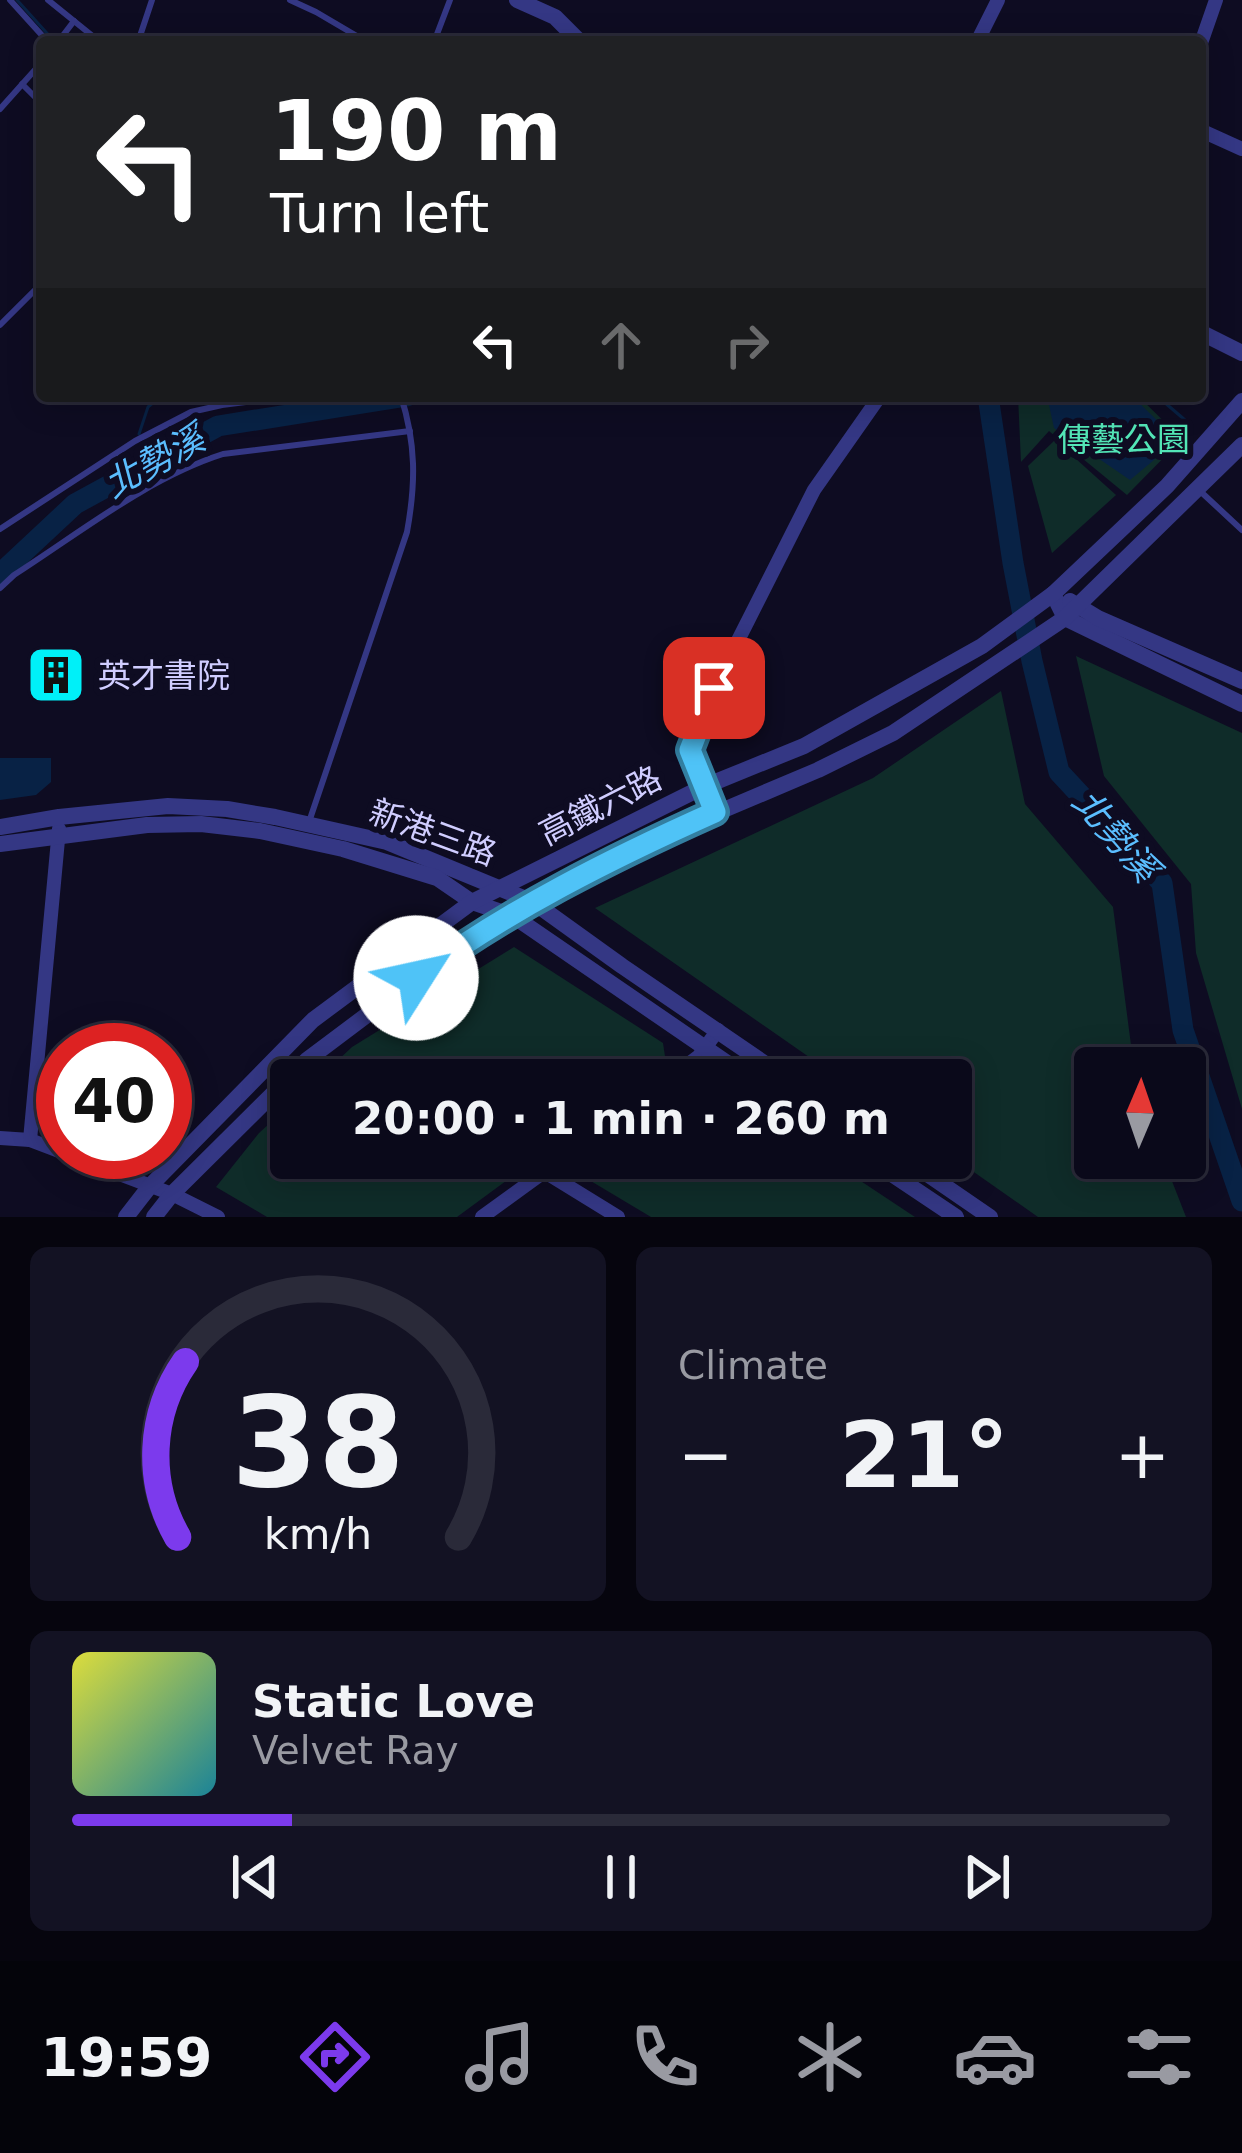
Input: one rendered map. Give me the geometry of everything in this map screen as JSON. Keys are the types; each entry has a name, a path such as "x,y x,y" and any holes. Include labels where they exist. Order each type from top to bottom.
{"street":[{"path":"517,0 555,16 574,36"},
{"path":"985,36 998,0"},
{"path":"1203,36 1216,0"},
{"path":"1206,133 1242,149"},
{"path":"1206,335 1242,353"},
{"name":"高鐵六路","path":"126,1217 313,1021 472,902 703,787 804,746 982,646 1053,594 1167,486 1242,401"},
{"path":"715,812 690,750 714,688 814,490 876,402"},
{"name":"高鐵六路","path":"154,1217 307,1060 452,951 533,902 715,812 893,733 1064,619 1238,454"},
{"path":"1053,594 1242,681"},
{"path":"1053,594 1064,619 1242,704"},
{"name":"新港三路","path":"0,844 59,826 168,806 227,809 308,822 387,842 533,902 759,1059"},
{"name":"新港三路","path":"0,826 201,824 260,831 343,849 437,878 472,902 513,916 720,1059"},
{"path":"30,1141 59,826"},
{"path":"695,1059 718,1030"},
{"path":"0,1138 30,1141 172,1194 218,1217"},
{"path":"482,1217 535,1179"},
{"path":"556,1179 618,1217"},
{"path":"899,1179 956,1217"},
{"path":"935,1179 990,1217"}],"lane":[{"path":"10,0 43,36"},
{"path":"48,0 93,36"},
{"path":"140,36 152,0"},
{"path":"290,0 357,36"},
{"path":"436,36 450,0"},
{"path":"63,36 74,21"},
{"path":"0,109 36,69"},
{"path":"22,84 36,98"},
{"path":"0,325 36,289"},
{"path":"0,529 135,441 190,412 246,402"},
{"path":"308,822 407,532 415,451 403,402"},
{"path":"0,587 151,487 196,463 223,454 410,428"},
{"path":"1197,488 1242,530"}],"green space":[{"name":"傳藝公園","path":"1018,402 1144,402 1182,439 1127,495 1049,431 1021,462"},
{"path":"1055,440 1116,495 1052,553 1028,466"},
{"path":"1076,656 1242,733 1242,1109 1196,953 1191,884 1104,776"},
{"path":"1001,691 1025,804 1113,907 1131,1047 1074,1047 1074,1179 1171,1179 1186,1217 1038,1217 972,1171 972,1059 812,1059 595,908 873,778"},
{"path":"514,947 663,1043 665,1059 339,1059"},
{"path":"270,1123 270,1179 509,1179 457,1217 267,1217 216,1187"},
{"path":"587,1179 858,1179 915,1217 651,1217"}],"water":[{"name":"傳藝公園","path":"1048,402 1138,402 1169,432 1154,460 1130,480 1054,428"},
{"path":"0,758 51,758 51,782 36,795 0,800"}],"waterway":[{"path":"17,0 49,36"},
{"path":"139,434 154,402"},
{"name":"北勢溪","path":"0,574 75,504 218,426 369,402"},
{"name":"北勢溪","path":"989,402 1013,563 1059,772 1162,883 1183,1030 1242,1201"},
{"path":"1164,402 1185,420"}],"place":[{"name":"英才書院","path":"56,675"}],"route":[{"path":"416,978 533,902 715,812 690,750 714,688"}]}
